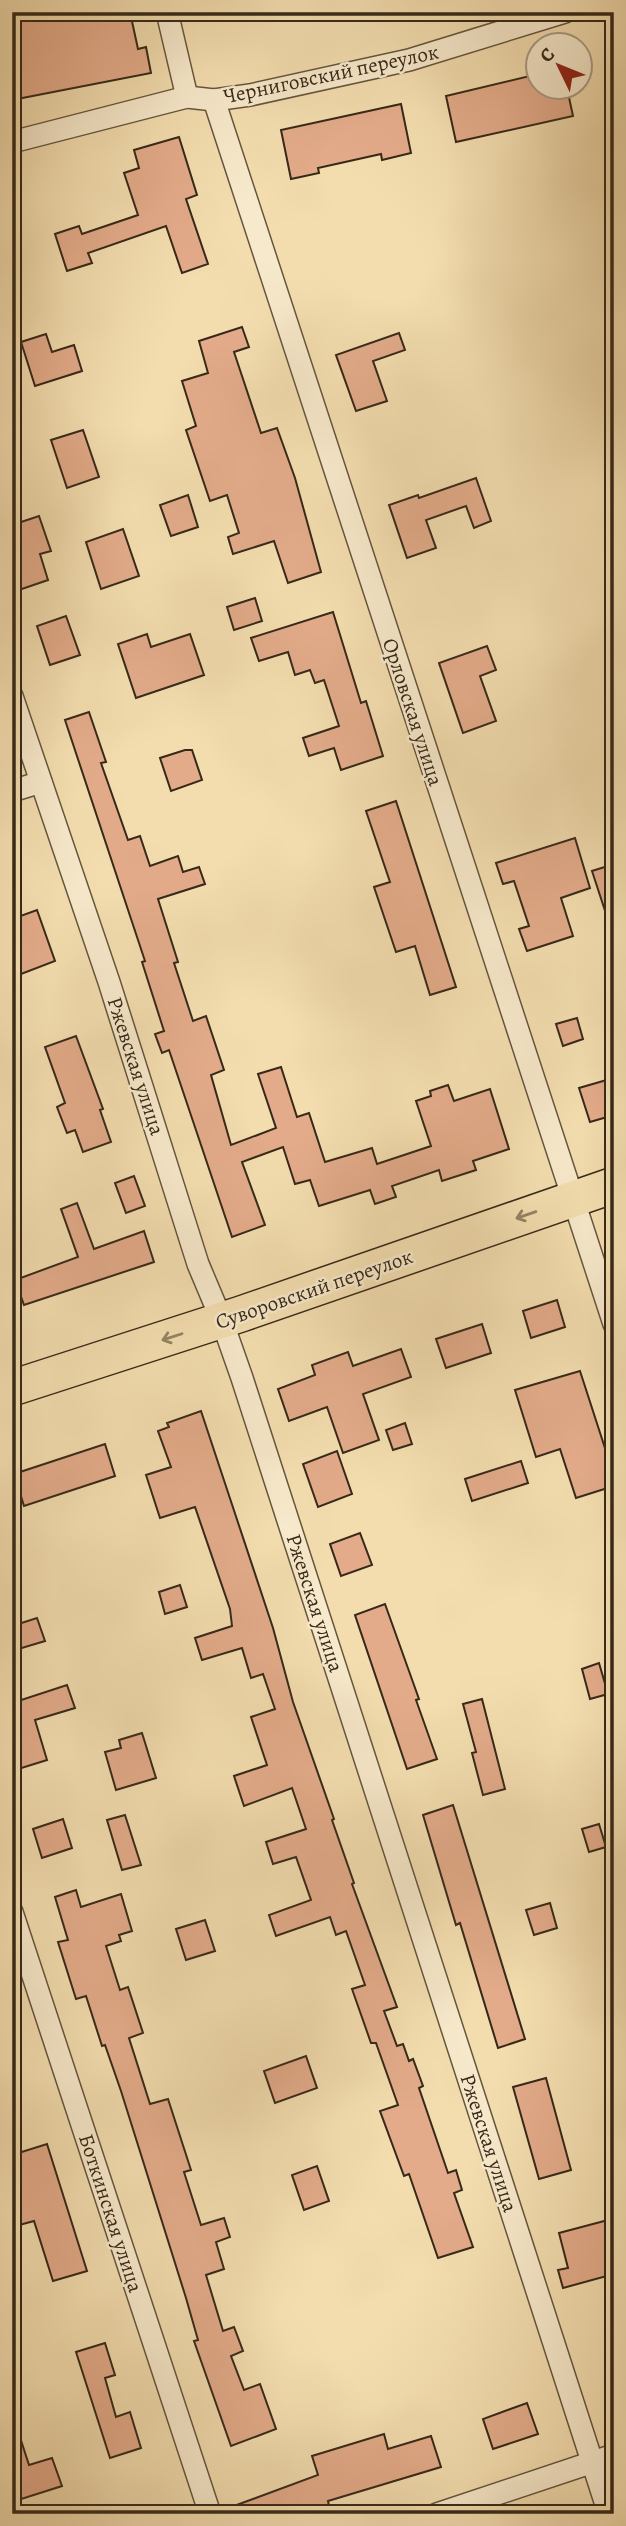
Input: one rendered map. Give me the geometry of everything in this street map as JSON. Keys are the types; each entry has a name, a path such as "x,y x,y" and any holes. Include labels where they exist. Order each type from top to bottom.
{"main road":[{"name":"Суворовский переулок","path":"12,1388 222,1321 614,1185"}],"street":[{"path":"167,12 187,97"},
{"name":"Черниговский переулок","path":"12,142 187,97 214,100 250,95 409,60 565,12"},
{"name":"Орловская улица","path":"214,100 614,1324"},
{"name":"Ржевская улица","path":"12,696 109,982 198,1264 222,1321 609,2514"},
{"path":"12,791 41,782"},
{"name":"Боткинская улица","path":"12,1912 210,2514"},
{"path":"437,2514 614,2455"}],"building":[{"path":"12,12 130,12 138,49 146,47 151,73 12,100"},
{"path":"524,77 524,102 570,102 573,116 456,142 446,96"},
{"path":"401,104 411,153 382,160 381,154 318,168 319,173 291,179 281,130"},
{"path":"179,137 197,195 186,199 208,264 182,273 166,226 88,253 92,263 67,271 55,234 79,226 82,234 138,215 124,173 139,168 134,150"},
{"path":"242,327 249,347 234,352 261,433 277,428 295,478 321,572 288,583 274,541 233,554 228,537 239,533 227,495 210,501 186,430 196,426 182,381 208,373 199,341"},
{"path":"399,333 405,350 373,361 387,401 356,411 336,355"},
{"path":"46,334 52,352 74,345 82,371 35,386 21,342"},
{"path":"83,430 99,477 67,488 51,440"},
{"path":"476,478 491,521 474,528 466,506 426,520 436,548 407,558 389,505 418,495 419,498"},
{"path":"188,495 198,527 171,536 160,505"},
{"path":"39,516 51,551 40,554 48,580 16,591 12,581 12,525"},
{"path":"123,529 139,576 101,589 86,542"},
{"path":"255,598 262,621 234,630 227,607"},
{"path":"333,612 361,703 366,701 383,756 341,770 334,748 309,756 303,738 339,726 324,680 315,683 310,670 295,675 288,652 259,661 251,638"},
{"path":"66,616 80,655 50,665 37,626"},
{"path":"147,634 151,647 190,634 204,675 136,698 118,644"},
{"path":"487,646 496,670 480,676 496,721 463,733 439,663"},
{"path":"89,712 106,762 101,763 128,840 140,836 150,866 178,856 183,872 199,867 205,884 158,899 178,962 174,963 193,1021 206,1016 224,1070 211,1075 231,1145 276,1128 258,1074 281,1067 297,1117 309,1113 325,1162 372,1148 377,1164 431,1146 416,1101 431,1096 430,1091 448,1085 454,1101 490,1089 509,1149 473,1161 476,1170 442,1181 439,1170 392,1186 396,1197 375,1204 370,1190 319,1206 310,1180 295,1184 283,1147 242,1162 265,1225 232,1237 169,1050 162,1053 155,1034 164,1031 142,962 145,961 65,720"},
{"path":"192,750 202,780 171,791 160,758"},
{"path":"396,801 456,987 430,995 415,946 396,952 374,887 390,882 366,811"},
{"path":"575,838 590,888 561,898 573,936 527,951 519,929 529,926 514,881 503,884 496,863"},
{"path":"614,864 614,926 610,926 592,871"},
{"path":"37,910 55,961 16,976 12,966 12,941 19,938 12,919"},
{"path":"577,1018 583,1039 563,1046 556,1024"},
{"path":"76,1036 103,1109 100,1110 111,1142 83,1152 75,1130 67,1133 57,1107 65,1103 45,1047"},
{"path":"610,1079 614,1091 614,1115 590,1122 579,1088"},
{"path":"134,1176 145,1206 126,1213 115,1183"},
{"path":"77,1203 94,1249 144,1231 154,1262 24,1305 15,1280 78,1257 61,1209"},
{"path":"557,1300 565,1327 531,1338 523,1311"},
{"path":"482,1324 491,1353 446,1368 436,1339"},
{"path":"401,1349 411,1377 363,1394 379,1440 343,1453 327,1407 289,1421 278,1389 315,1375 312,1365 348,1352 353,1366"},
{"path":"580,1371 614,1476 614,1486 576,1498 560,1449 536,1457 515,1390"},
{"path":"201,1411 273,1628 293,1702 334,1819 332,1820 354,1883 352,1884 397,2007 384,2011 397,2046 403,2044 409,2061 413,2059 423,2086 419,2088 448,2173 456,2170 462,2190 454,2193 473,2247 438,2258 409,2174 404,2176 380,2111 398,2105 376,2043 371,2043 352,1989 365,1985 346,1931 336,1935 330,1917 276,1936 269,1915 311,1900 296,1857 273,1864 266,1842 306,1829 292,1788 244,1806 234,1776 267,1765 251,1717 275,1709 263,1674 251,1678 242,1648 202,1660 195,1638 232,1626 230,1609 195,1507 160,1518 146,1475 171,1467 158,1431 169,1427 167,1423"},
{"path":"405,1423 412,1444 393,1450 386,1430"},
{"path":"105,1444 115,1476 24,1506 14,1474"},
{"path":"337,1451 352,1494 318,1507 303,1464"},
{"path":"521,1461 528,1483 472,1501 465,1479"},
{"path":"360,1533 372,1565 341,1576 330,1544"},
{"path":"180,1585 187,1607 165,1614 159,1592"},
{"path":"385,1604 437,1759 407,1769 355,1615"},
{"path":"37,1618 45,1641 12,1651 12,1626"},
{"path":"599,1663 608,1694 590,1699 582,1669"},
{"path":"67,1685 75,1708 35,1720 47,1760 12,1771 12,1703"},
{"path":"482,1699 505,1789 483,1795 472,1753 476,1752 463,1704"},
{"path":"142,1733 156,1778 116,1790 105,1752 121,1748 119,1740"},
{"path":"453,1805 525,2039 498,2048 460,1923 456,1925 423,1815"},
{"path":"125,1815 141,1865 122,1870 107,1820"},
{"path":"63,1819 72,1848 42,1858 33,1829"},
{"path":"599,1824 606,1847 589,1852 582,1829"},
{"path":"76,1890 81,1907 121,1894 132,1931 119,1935 121,1941 106,1946 120,1990 128,1987 143,2033 129,2038 150,2104 168,2099 191,2170 184,2172 201,2225 224,2218 230,2237 216,2242 224,2269 206,2275 223,2331 234,2327 243,2351 231,2356 244,2390 260,2384 276,2429 231,2446 194,2341 198,2340 186,2298 121,2091 105,2045 102,2046 86,1996 76,1999 58,1942 68,1940 55,1897"},
{"path":"550,1903 557,1928 534,1935 526,1910"},
{"path":"205,1920 215,1951 186,1960 176,1929"},
{"path":"306,2056 317,2088 275,2103 264,2071"},
{"path":"546,2078 571,2170 539,2179 513,2087"},
{"path":"47,2144 87,2271 53,2281 34,2221 12,2227 12,2155"},
{"path":"317,2166 329,2201 304,2210 292,2175"},
{"path":"608,2220 614,2241 614,2274 563,2288 558,2270 568,2268 559,2233"},
{"path":"105,2343 115,2375 105,2378 116,2417 130,2412 141,2448 110,2458 76,2352"},
{"path":"527,2403 538,2434 493,2449 483,2419"},
{"path":"16,2425 29,2465 52,2458 62,2486 12,2502 12,2426"},
{"path":"384,2434 388,2449 431,2436 441,2467 328,2501 329,2506 307,2514 223,2514 223,2510 318,2475 312,2456"}]}
